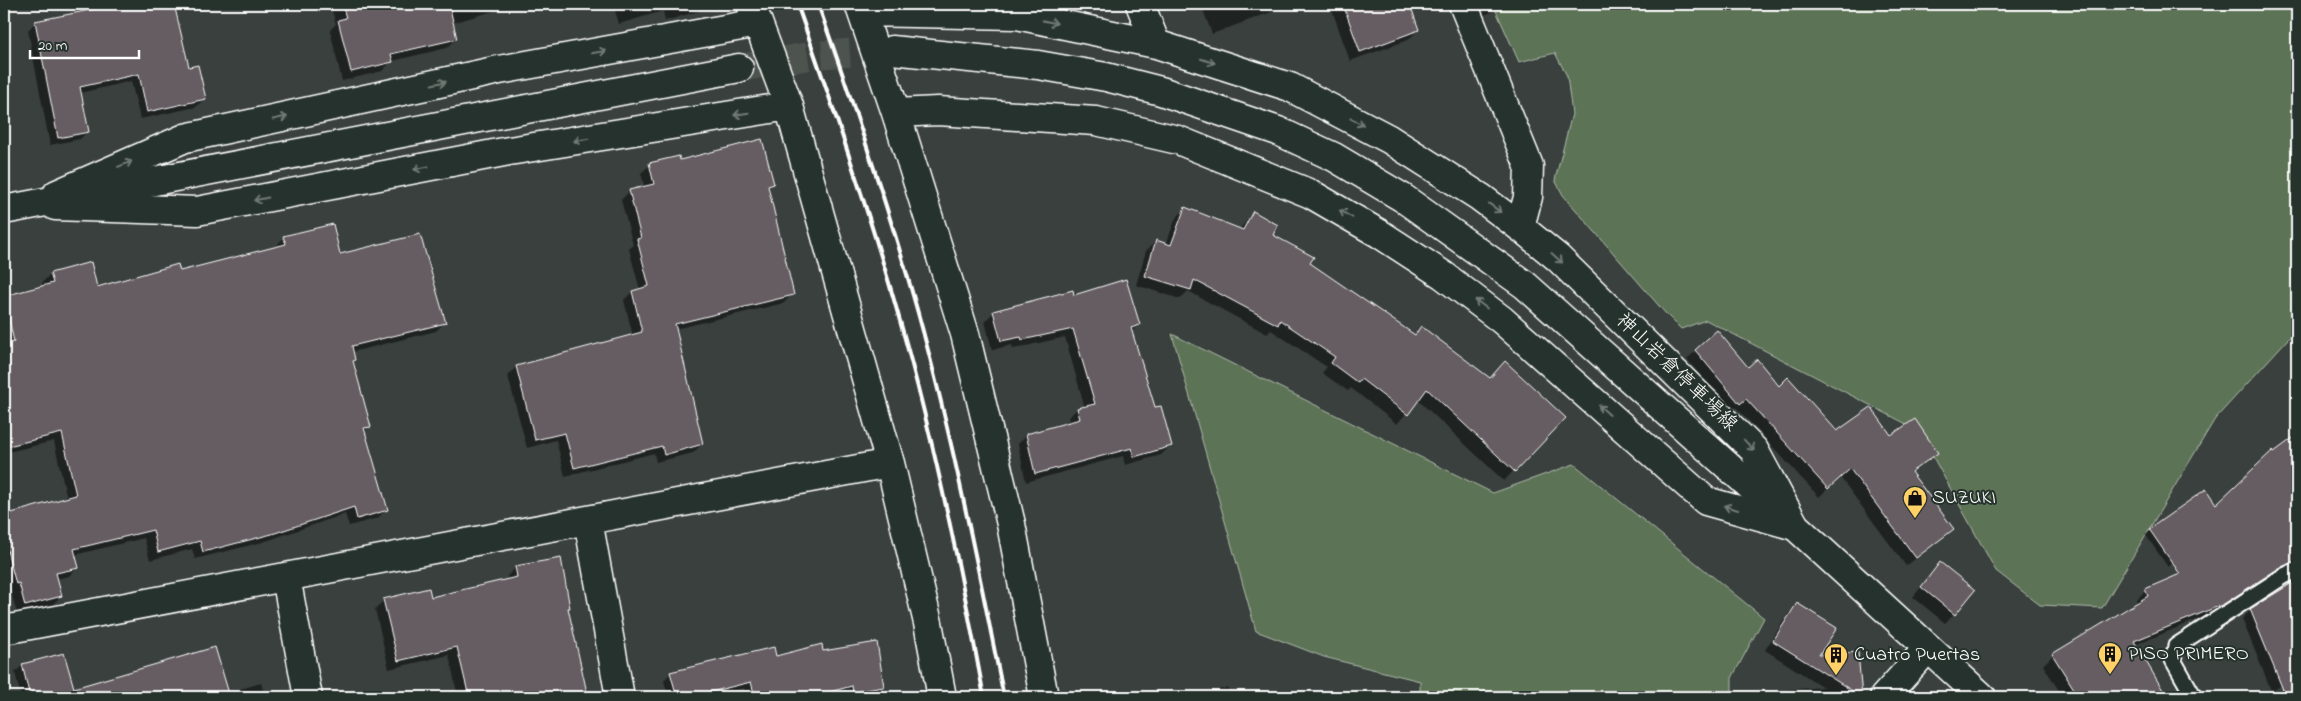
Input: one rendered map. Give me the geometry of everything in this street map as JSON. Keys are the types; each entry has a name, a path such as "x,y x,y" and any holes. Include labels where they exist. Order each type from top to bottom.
{"street":[{"path":"1140,4 1156,44"},
{"path":"1463,4 1529,166 1528,197 1520,227"},
{"path":"860,8 896,113 965,334 1010,524 1044,697"},
{"name":"神山岩倉停車場線","path":"860,8 1016,15 1156,44 1290,87 1389,139 1480,197 1558,258 1754,450 1794,526 1982,697"},
{"path":"32,205 185,138 755,13 790,106 890,463 928,623 942,697"},
{"path":"892,50 1038,65 1106,77 1162,91 1278,131 1334,157 1403,198 1525,285 1794,526"},
{"path":"4,210 738,68"},
{"path":"32,205 197,211 510,151 790,106"},
{"path":"896,113 938,110 1096,121 1178,140 1311,194 1380,234 1443,275 1502,320 1706,501 1794,526"},
{"path":"4,630 890,463"},
{"path":"588,520 620,697"},
{"path":"286,577 308,697"},
{"path":"1884,697 1928,648"}],"lane":[{"path":"2194,697 2173,660 2176,646 2284,576 2297,570"}],"green space":[{"path":"1493,4 2297,4 2297,329 2215,419 2102,608 2040,605 1996,571 1918,430 1706,320 1681,329 1666,314 1563,195 1555,180 1572,114 1567,76 1555,53 1519,62"},
{"path":"1172,334 1493,493 1574,464 1764,618 1732,678 1732,697 1420,697 1420,681 1324,657 1256,631"}],"building":[{"path":"120,4 174,4 189,67 198,65 206,99 147,112 139,74 80,87 89,132 58,138 35,21"},
{"path":"342,4 449,4 457,39 391,54 393,62 351,72 338,20 346,18"},
{"path":"1343,4 1410,4 1419,30 1360,52"},
{"path":"762,139 774,184 768,186 794,295 675,324 703,444 664,455 662,446 574,468 565,433 535,440 516,366 642,332 632,291 649,286 637,239 641,238 629,190 654,184 649,163 679,156 680,160"},
{"path":"1185,207 1243,230 1253,211 1278,225 1273,235 1314,257 1310,263 1415,335 1421,326 1490,378 1505,361 1566,418 1515,472 1427,389 1408,415 1361,379 1358,383 1331,363 1335,357 1280,320 1278,325 1194,280 1191,290 1145,276 1156,240 1171,245"},
{"path":"333,224 340,254 420,234 446,323 352,346 355,360 353,361 371,427 364,428 388,510 357,519 354,507 272,534 203,552 200,541 158,552 153,530 74,549 79,568 56,573 62,596 25,606 19,583 16,584 4,539 4,515 76,495 62,433 4,447 4,344 14,342 4,296 53,283 50,273 91,262 97,287 178,264 180,271 286,244 283,236"},
{"path":"1126,279 1140,325 1131,328 1155,407 1161,406 1172,446 1134,457 1132,448 1035,474 1026,434 1080,419 1077,408 1095,404 1073,329 1022,340 1021,337 1001,341 993,311 1073,290 1074,295"},
{"path":"1717,330 1748,367 1757,359 1779,386 1788,377 1837,431 1871,407 1891,435 1915,419 1938,453 1911,472 1954,529 1916,558 1850,469 1828,489 1746,399 1740,404 1695,350"},
{"path":"2297,435 2297,561 2279,568 2224,604 2134,641 2167,697 2079,697 2052,654 2148,596 2145,589 2180,574 2149,529 2206,489 2216,504 2273,450 2274,452"},
{"path":"561,558 570,608 568,608 588,697 469,697 457,647 398,661 383,599 429,588 431,597 517,577 515,566"},
{"path":"1940,562 1975,590 1955,615 1921,587"},
{"path":"2297,580 2297,697 2286,697 2250,609"},
{"path":"1797,603 1837,628 1819,655 1858,652 1862,697 1773,641"},
{"path":"877,642 884,687 853,692 852,686 811,697 755,697 751,682 690,697 677,697 670,672 774,647 776,656 822,644 823,651"},
{"path":"215,647 230,697 71,697 70,692 52,697 30,697 22,664 64,653 74,688"}],"tunnel":[{"path":"739,68 815,55 892,50"}],"railway":[{"path":"797,4 864,201 913,367 946,508 984,697"},
{"path":"818,4 871,158 931,360 975,552 1004,697"}],"place":[{"name":"SUZUKI","path":"1915,519"},
{"name":"PISO PRIMERO","path":"2110,675"},
{"name":"Cuatro Puertas","path":"1836,676"}]}
